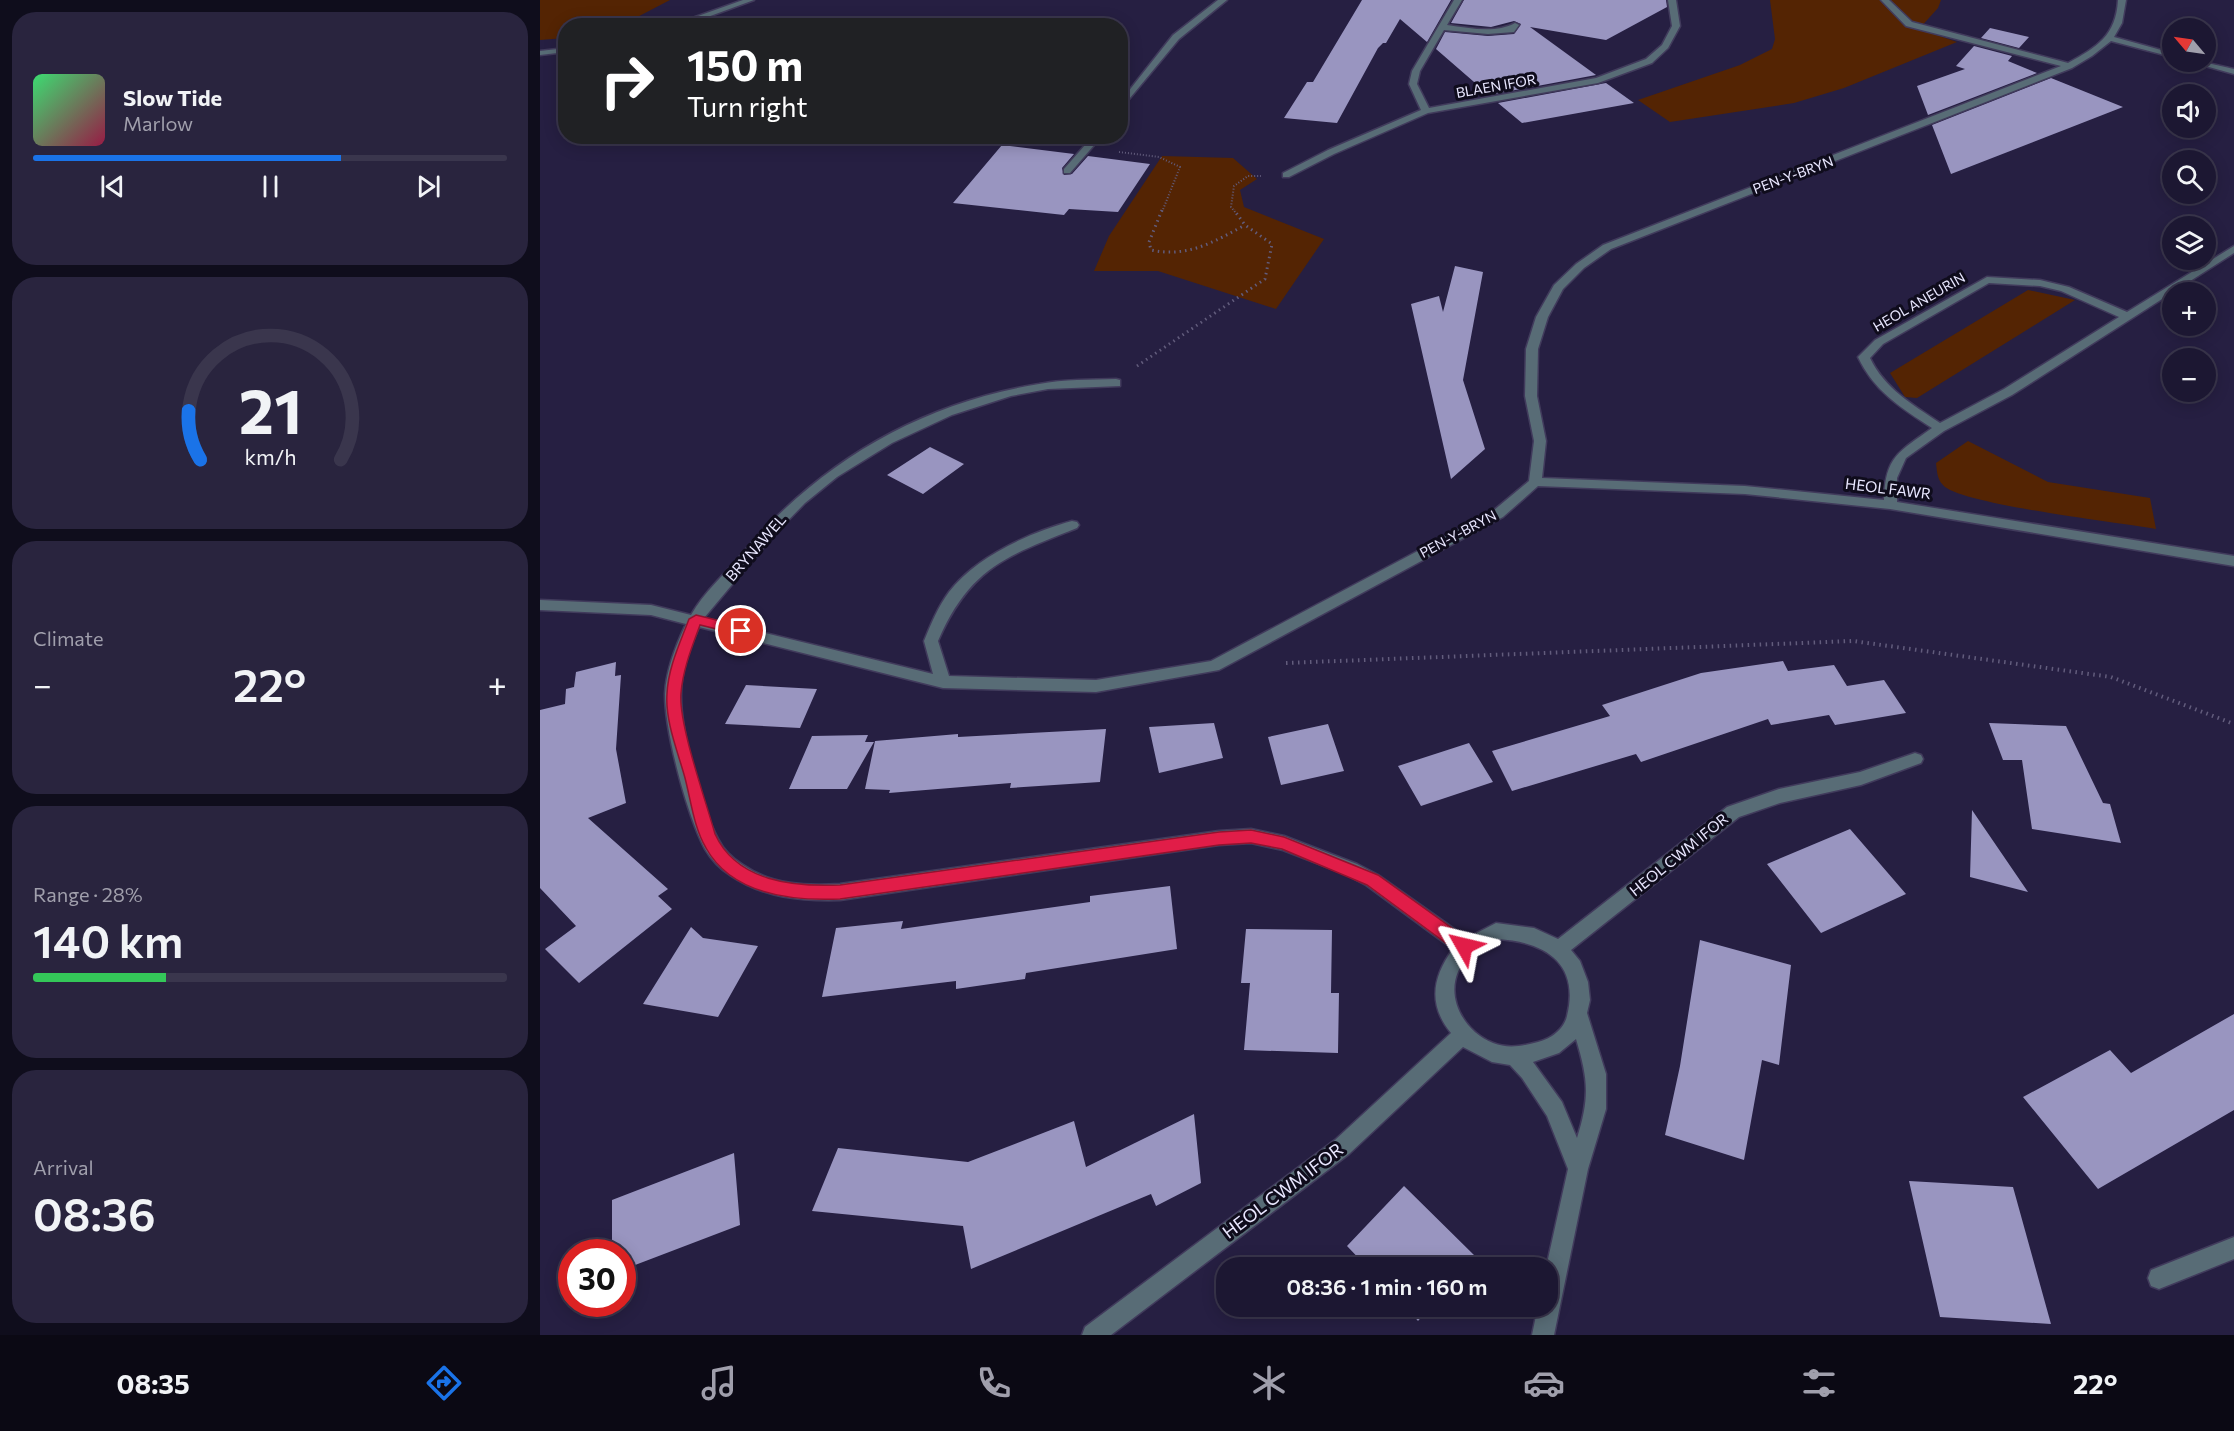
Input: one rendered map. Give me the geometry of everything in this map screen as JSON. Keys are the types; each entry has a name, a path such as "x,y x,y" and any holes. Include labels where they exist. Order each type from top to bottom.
{"street":[{"path":"697,18 750,0"},
{"path":"1128,98 1176,37 1223,0"},
{"path":"1426,111 1413,84 1416,71 1458,0"},
{"name":"BLAEN IFOR","path":"1286,176 1331,152 1426,111 1599,81 1648,61 1665,46 1676,26 1672,0"},
{"path":"1885,0 1909,24 2068,66"},
{"path":"2122,0 2121,16 2111,39 2162,52"},
{"path":"1442,27 1488,32 1511,30 1515,25"},
{"name":"PEN-Y-BRYN","path":"540,605 651,610 696,619 943,682 1096,686 1214,666 1498,514 1535,482 1540,441 1532,396 1532,350 1542,317 1558,287 1580,266 1607,247 2068,66 2097,51 2111,39"},
{"path":"540,53 558,51"},
{"path":"2216,67 2234,72"},
{"path":"1067,171 1092,144"},
{"path":"1890,505 1891,478 1901,456 1940,428 2008,392 2234,249"},
{"name":"HEOL ANEURIN","path":"1940,428 1891,394 1872,377 1864,357 1879,342 1987,280 2040,283 2065,289 2129,317"},
{"name":"BRYNAWEL","path":"1116,383 1038,387 960,408 877,447 811,490 781,518 696,619 678,667 673,695 678,726 702,821 713,846 734,869 755,882 780,890 813,893 840,892 1219,838 1251,837 1284,843 1372,880 1464,946"},
{"name":"HEOL FAWR","path":"1535,482 1745,490 1890,505 2234,561"},
{"path":"943,682 931,641 950,601 963,582 978,569 1008,551 1072,525"},
{"name":"HEOL CWM IFOR","path":"1559,949 1733,812 1779,796 1861,778 1915,759"},
{"path":"1496,931 1518,931 1539,937 1559,949 1572,966 1580,987 1581,1008 1573,1028 1558,1044 1539,1054 1516,1057 1493,1053 1463,1034 1446,1008 1443,988 1448,968 1464,946 1475,938 1496,931"},
{"path":"1543,1335 1578,1169 1596,1109 1596,1074 1578,1014"},
{"name":"HEOL CWM IFOR","path":"1093,1335 1342,1147 1463,1034"},
{"path":"1516,1057 1543,1087 1562,1121 1578,1169"},
{"path":"2159,1278 2234,1248"}],"path":[{"path":"1088,149 1162,157 1170,159 1180,168 1152,233 1149,242 1151,250 1181,255 1210,244 1245,225"},
{"path":"1116,383 1153,352 1265,279 1272,244 1245,225 1231,207 1234,186 1248,176 1286,176"},
{"path":"1285,663 1853,641 2111,677 2234,724"}],"shaded area":[{"path":"540,0 670,0 635,18 558,18 558,39 540,40"},
{"path":"1770,0 1941,0 1938,8 1919,29 1957,42 1844,88 1794,103 1670,122 1638,100 1740,65 1772,49 1775,39"},
{"path":"1162,156 1233,158 1257,179 1240,190 1244,207 1324,239 1276,309 1158,271 1094,271 1109,236"},
{"path":"2028,290 2075,300 1917,398 1905,397 1890,373"},
{"path":"1968,441 2048,482 2150,498 2156,529 2008,506 1955,492 1941,483 1936,463"}],"building":[{"path":"1362,0 1451,0 1427,42 1400,19 1386,43 1378,48 1337,123 1284,118 1307,82 1313,82"},
{"path":"1464,0 1666,0 1667,7 1606,40 1530,27 1596,75 1489,95 1436,49 1445,32 1488,36 1514,34 1521,24 1514,21 1491,27 1451,23"},
{"path":"1990,28 2029,37 2019,48 1981,38"},
{"path":"1974,46 2012,56 2008,61 2037,73 1928,115 1917,86 1965,69 1956,66"},
{"path":"2051,78 2123,107 1951,174 1932,125"},
{"path":"1606,83 1634,103 1522,123 1498,103"},
{"path":"1002,145 1074,154 1062,168 1064,175 1072,174 1088,156 1150,164 1118,212 1069,209 1064,215 953,203"},
{"path":"1455,266 1483,272 1463,380 1485,449 1451,479 1411,304 1439,296 1443,312"},
{"path":"930,447 964,464 923,494 887,475"},
{"path":"1783,661 1788,671 1834,665 1847,686 1884,680 1906,713 1835,725 1829,715 1771,725 1768,719 1641,762 1636,754 1512,791 1492,751 1610,716 1602,705 1701,673"},
{"path":"616,662 615,676 621,675 616,749 626,803 588,818 668,889 658,896 672,909 579,983 545,949 576,926 540,888 540,710 565,704 566,689 574,687 576,672"},
{"path":"746,685 817,689 800,728 725,724"},
{"path":"1214,723 1223,758 1159,773 1149,727"},
{"path":"1989,723 2066,726 2103,803 2110,804 2121,843 2032,829 2022,760 2003,760"},
{"path":"1328,724 1344,771 1281,785 1268,737"},
{"path":"1106,729 1100,782 1010,788 1011,783 889,793 890,790 865,789 875,741 958,734 958,737"},
{"path":"868,735 865,742 874,742 847,789 789,789 812,736"},
{"path":"1469,743 1493,782 1421,806 1398,766"},
{"path":"1972,810 2028,892 1970,877"},
{"path":"1850,829 1906,894 1821,933 1767,864"},
{"path":"1170,886 1177,949 1026,973 1025,979 956,989 956,981 822,997 836,928 903,921 901,929 1090,902 1090,896"},
{"path":"691,927 703,938 758,946 718,1017 643,1004"},
{"path":"1246,929 1332,930 1331,993 1339,993 1338,1053 1244,1050 1250,983 1241,983"},
{"path":"1700,940 1791,965 1779,1065 1762,1060 1744,1160 1665,1135 1680,1066"},
{"path":"2234,1014 2234,1110 2098,1189 2023,1097 2110,1050 2131,1073"},
{"path":"1194,1114 1201,1183 1156,1206 1151,1194 971,1269 963,1226 812,1211 838,1148 968,1162 1074,1121 1086,1167"},
{"path":"734,1153 740,1225 636,1265 636,1239 612,1239 612,1200"},
{"path":"1909,1181 2013,1187 2051,1324 1940,1317"},
{"path":"1404,1186 1476,1257 1358,1257 1347,1246"}],"route":[{"path":"741,631 696,619 678,667 673,695 678,726 707,834 713,846 734,869 755,882 780,890 813,893 840,892 1219,838 1251,837 1284,843 1351,869 1372,880 1464,946"}]}
